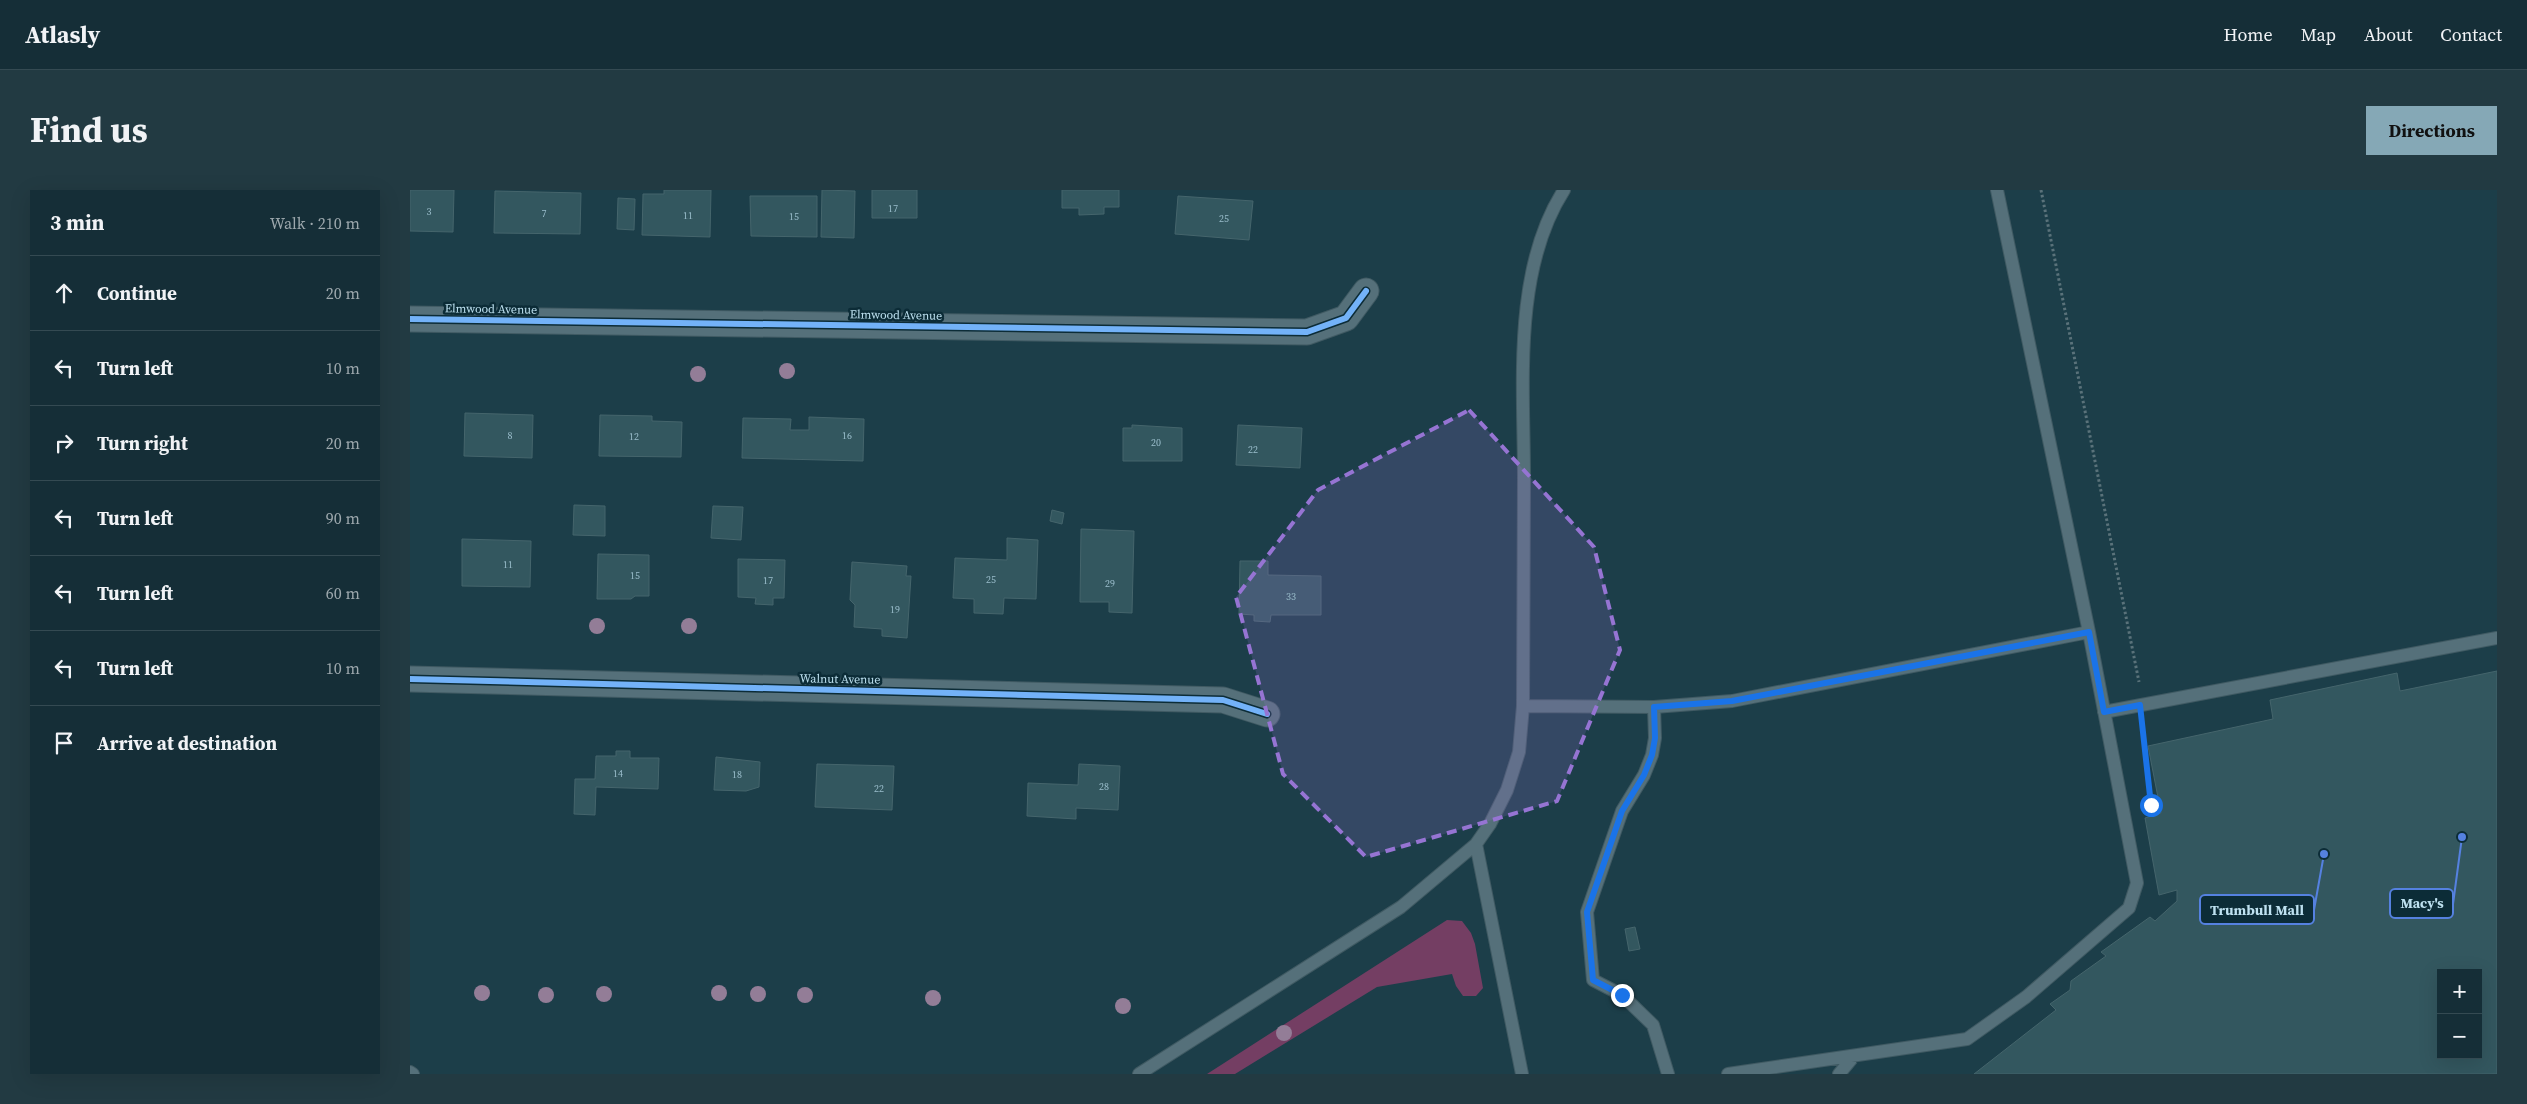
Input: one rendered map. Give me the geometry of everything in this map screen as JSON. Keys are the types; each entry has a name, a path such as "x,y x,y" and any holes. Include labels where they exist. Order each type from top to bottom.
{"street":[{"name":"Elmwood Avenue","path":"410,319 1307,332 1346,318 1366,291"},
{"name":"Walnut Avenue","path":"410,679 1223,700 1267,714"}],"lane":[{"path":"1140,1074 1400,906 1476,844 1490,824 1507,790 1518,752 1523,706 1524,340 1536,250 1542,231 1564,190"},
{"path":"1728,1074 1967,1039 2026,997 2129,908 2137,883 2089,632 1997,190"},
{"path":"1523,706 1654,707 1732,701 2089,632"},
{"path":"2104,712 2497,638"},
{"path":"1654,707 1655,738 1652,755 1644,775 1622,811 1587,912 1593,980 1622,995 1653,1025 1668,1074"},
{"path":"1476,844 1522,1074"},
{"path":"1839,1074 1854,1056"}],"path":[{"path":"2041,190 2138,679 2152,815"}],"highlighted area":[{"path":"1469,410 1594,547 1620,650 1557,801 1366,857 1283,774 1236,597 1318,490"}],"shaded area":[{"path":"1447,920 1462,921 1471,933 1475,944 1483,988 1476,996 1463,996 1456,986 1452,974 1377,987 1235,1074 1207,1074"}],"building":[{"path":"410,190 454,190 453,232 410,231"},
{"path":"664,190 711,190 710,237 642,235 643,194 664,194"},
{"path":"822,190 855,191 854,238 821,237"},
{"path":"872,190 917,190 917,218 872,218"},
{"path":"1062,190 1119,190 1119,207 1104,207 1104,214 1079,215 1079,208 1062,208"},
{"path":"495,191 581,193 580,234 494,233"},
{"path":"750,196 817,196 817,237 751,236"},
{"path":"1178,196 1253,201 1249,240 1175,234"},
{"path":"618,198 635,199 634,230 617,229"},
{"path":"465,413 533,415 532,458 464,456"},
{"path":"600,415 652,416 652,421 682,422 681,457 599,456"},
{"path":"809,417 864,419 863,461 742,458 743,418 791,419 790,430 809,430"},
{"path":"1132,425 1182,428 1182,461 1123,461 1123,428 1132,428"},
{"path":"1238,425 1302,428 1300,468 1236,465"},
{"path":"574,505 605,506 605,536 573,535"},
{"path":"713,506 743,507 741,540 711,538"},
{"path":"1052,510 1064,513 1062,524 1050,521"},
{"path":"1081,529 1134,531 1132,613 1109,612 1109,602 1080,602"},
{"path":"1007,538 1038,540 1036,599 1004,598 1003,614 974,613 974,599 953,598 955,558 1007,560"},
{"path":"462,539 531,541 530,587 462,586"},
{"path":"598,554 649,555 649,596 635,596 631,599 597,599"},
{"path":"738,559 785,560 784,598 773,598 773,605 755,604 756,598 738,597"},
{"path":"1240,561 1268,561 1268,575 1321,576 1321,615 1271,615 1270,622 1254,621 1254,615 1239,614"},
{"path":"852,562 907,566 906,576 911,576 907,638 882,636 882,629 854,627 855,605 850,600"},
{"path":"2497,671 2497,1074 1974,1074 2056,1010 2050,1004 2070,990 2071,981 2106,956 2101,952 2150,917 2155,921 2177,901 2177,890 2159,895 2145,818 2161,813 2148,746 2273,719 2270,700 2397,673 2400,691"},
{"path":"616,751 630,751 630,758 659,758 658,789 596,787 595,815 574,814 575,779 595,779 596,756 616,756"},
{"path":"716,757 760,762 759,787 746,791 714,790"},
{"path":"817,764 894,766 892,810 815,807"},
{"path":"1079,764 1120,766 1118,810 1076,808 1076,819 1027,816 1028,783 1078,785"},
{"path":"1635,927 1640,949 1629,951 1625,929"}],"cycle path":[{"path":"410,319 1307,332 1346,318 1366,291"},
{"path":"410,679 1223,700 1267,714"}],"place":[{"name":"Macy's","path":"2462,837"},
{"name":"Trumbull Mall","path":"2324,854"}],"route":[{"path":"1622,995 1593,980 1587,912 1622,811 1644,775 1652,755 1655,738 1654,707 1732,701 2089,632 2104,712 2140,705 2151,805"}]}
